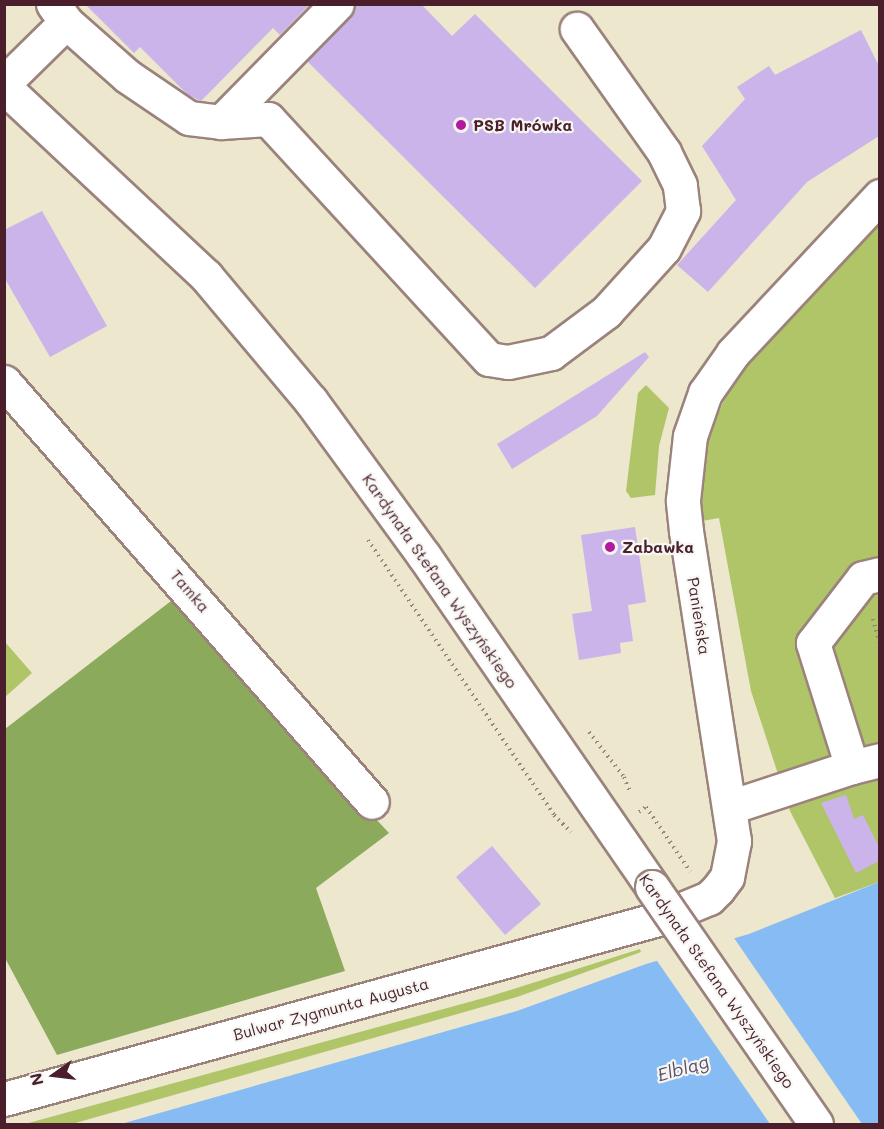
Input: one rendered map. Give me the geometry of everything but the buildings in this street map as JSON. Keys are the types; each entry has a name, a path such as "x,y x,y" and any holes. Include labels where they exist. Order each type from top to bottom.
{"street":[{"path":"221,123 337,4"},
{"path":"4,85 60,13 127,76 189,118 221,123 268,119 489,359 508,362 551,353 606,312 664,248 683,212 680,185 664,152 577,30"},
{"name":"Kardynała Stefana Wyszyńskiego","path":"4,85 206,276 311,401 424,556 816,1125"},
{"name":"Panieńska","path":"658,919 709,898 727,877 734,841 686,531 683,500 690,436 705,393 733,353 879,196"},
{"name":"Tamka","path":"4,382 166,564 372,802"},
{"path":"730,807 866,763 813,643 863,578 879,574"},
{"name":"Bulwar Zygmunta Augusta","path":"4,1099 658,919"}],"path":[{"path":"367,538 554,815 576,837"},
{"path":"879,629 876,630 879,644"},
{"path":"646,807 695,879"}],"green space":[{"path":"879,223 879,882 835,898 790,811 751,691 719,518 702,521 700,496 705,444 732,382"},
{"path":"646,385 669,408 659,446 655,495 631,498 626,491 638,393"},
{"path":"171,601 389,833 316,888 345,971 57,1055 5,958 5,729"},
{"path":"5,642 32,673 4,697"},
{"path":"640,949 641,952 517,997 72,1124 25,1124 491,996"}],"water":[{"name":"Elbląg","path":"879,882 879,1124 121,1124 517,1011 646,964 749,934"}],"pier":[{"path":"732,935 862,1124 770,1124 655,958"}],"place":[{"name":"PSB Mrówka","path":"461,125"},
{"name":"Zabawka","path":"610,547"}]}
